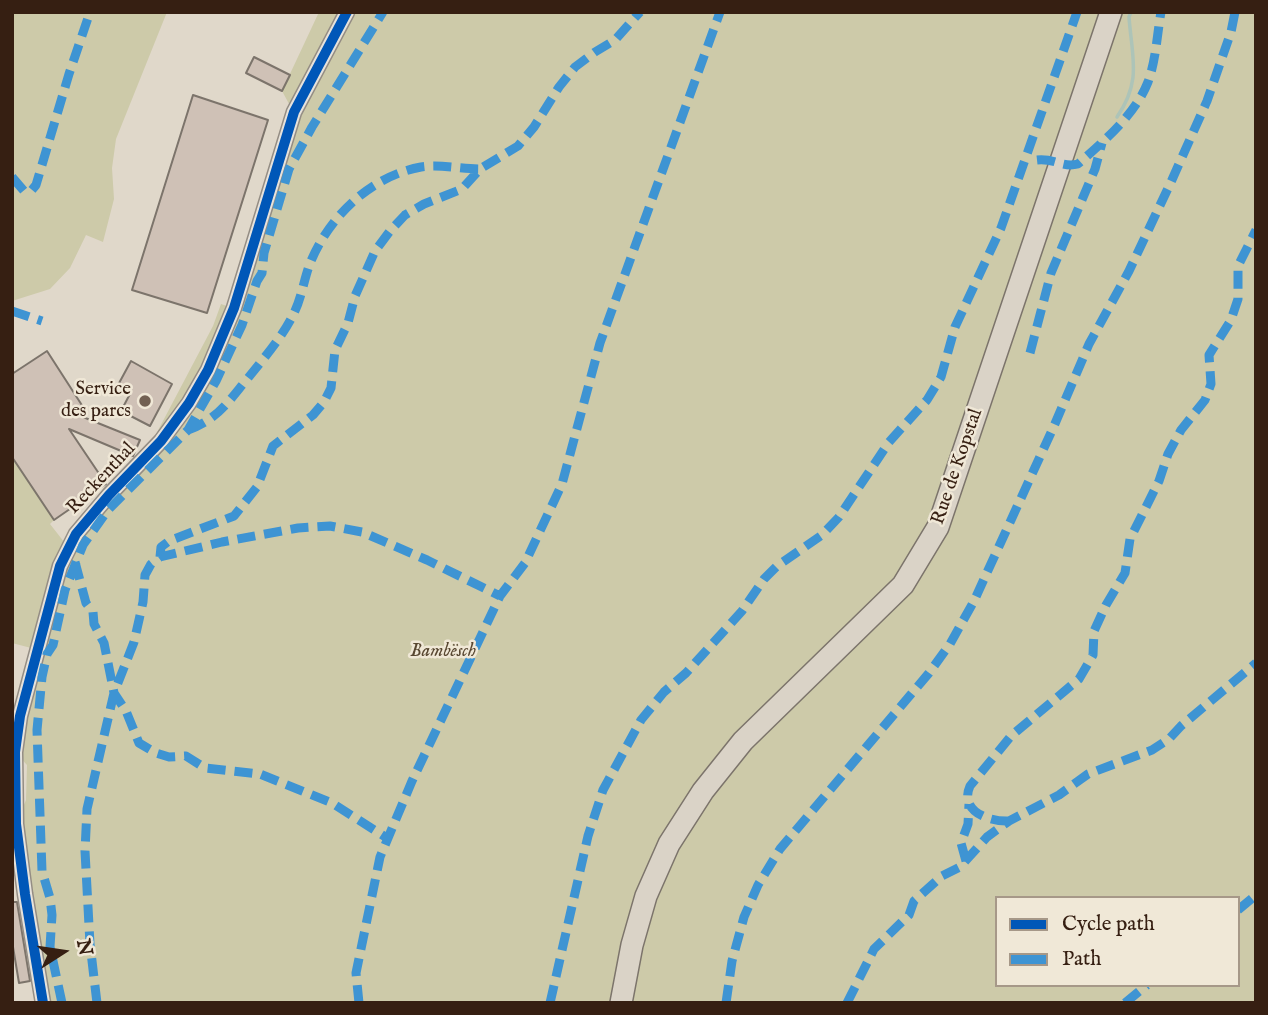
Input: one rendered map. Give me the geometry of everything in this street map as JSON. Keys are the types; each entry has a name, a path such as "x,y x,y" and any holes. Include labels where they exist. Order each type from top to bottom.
{"main road":[{"name":"Rue de Kopstal","path":"621,1003 632,945 646,896 669,844 703,791 743,741 903,585 938,527 1111,12"}],"street":[{"name":"Reckenthal","path":"43,1003 24,894 16,824 15,752 20,716 60,566 76,534 161,441 189,403 208,370 234,308 294,112 347,12"}],"green space":[{"path":"12,12 167,12 116,139 112,168 114,199 103,242 86,235 70,268 50,289 12,301"},
{"name":"Bambësch","path":"319,12 1256,12 1256,1003 43,1003 16,824 26,800 27,765 15,752 35,649 12,643 12,457 54,520 50,524 68,547 161,441 154,438 213,326 221,304 233,308 294,113 282,91"}],"building":[{"path":"254,57 290,75 282,91 246,73"},
{"path":"193,95 268,120 207,313 132,290"},
{"path":"47,351 85,410 78,415 140,440 133,456 69,429 106,484 54,520 12,457 12,374"},
{"name":"Service des parcs","path":"131,361 172,384 150,426 121,411 131,392 118,385"},
{"path":"12,902 17,902 30,981 19,983 12,941"}],"waterway":[{"path":"1117,117 1125,104 1133,80 1129,17 1131,12"}],"marked path":[{"path":"12,177 24,191 31,191 36,185 90,12"},
{"path":"62,1003 50,947 50,898 42,871 37,730 42,677 47,654 53,645 65,590 83,545 108,510 188,430 216,381 262,273 264,253 289,169 383,12"},
{"path":"160,557 161,547 169,541 234,516 257,487 273,446 313,415 324,402 331,388 335,350 348,323 355,296 375,251 390,231 405,215 424,204 462,189 480,169 518,146 575,67 615,40 640,12"},
{"path":"359,1003 356,973 380,857 412,781 500,596 525,563 562,484 600,343 720,12"},
{"path":"550,1003 588,836 603,790 641,720 664,692 686,673 742,611 764,579 777,566 822,535 839,517 889,442 927,400 941,377 955,327 1001,228 1077,12"},
{"path":"1037,160 1078,164 1127,116 1142,94 1151,74 1161,12"},
{"path":"726,1003 732,961 744,917 758,885 780,849 929,673 950,644 974,601 1089,344 1129,271 1207,101 1231,32 1235,12"},
{"path":"1030,353 1051,273 1095,169 1102,143"},
{"path":"188,430 207,421 222,409 273,347 294,313 319,244 354,200 385,179 421,167 480,169"},
{"path":"1009,821 985,817 972,808 968,795 970,786 1011,736 1079,679 1093,655 1094,631 1125,573 1130,539 1159,481 1168,454 1181,430 1205,400 1211,384 1209,355 1231,320 1238,299 1238,266 1256,230"},
{"path":"12,311 42,321"},
{"path":"97,1003 90,944 85,851 87,809 114,693 134,642 143,602 145,575 151,564 160,557 222,542 298,528 330,526 362,532 500,596"},
{"path":"75,562 86,603 93,612 94,624 104,643 114,693 126,711 139,743 169,757 186,756 205,768 260,774 332,803 387,838"},
{"path":"847,1003 874,949 909,915 914,901 942,876 960,867 987,837 1009,821 1059,795 1088,774 1152,750 1169,739 1256,663"},
{"path":"966,861 961,843 968,824 969,804"},
{"path":"1240,908 1256,895"},
{"path":"1125,1003 1145,987"}],"cycle path":[{"path":"43,1003 16,824 15,752 20,716 60,566 76,534 161,441 189,403 208,370 234,308 294,112 347,12"}],"place":[{"name":"Service des parcs","path":"145,401"}]}
